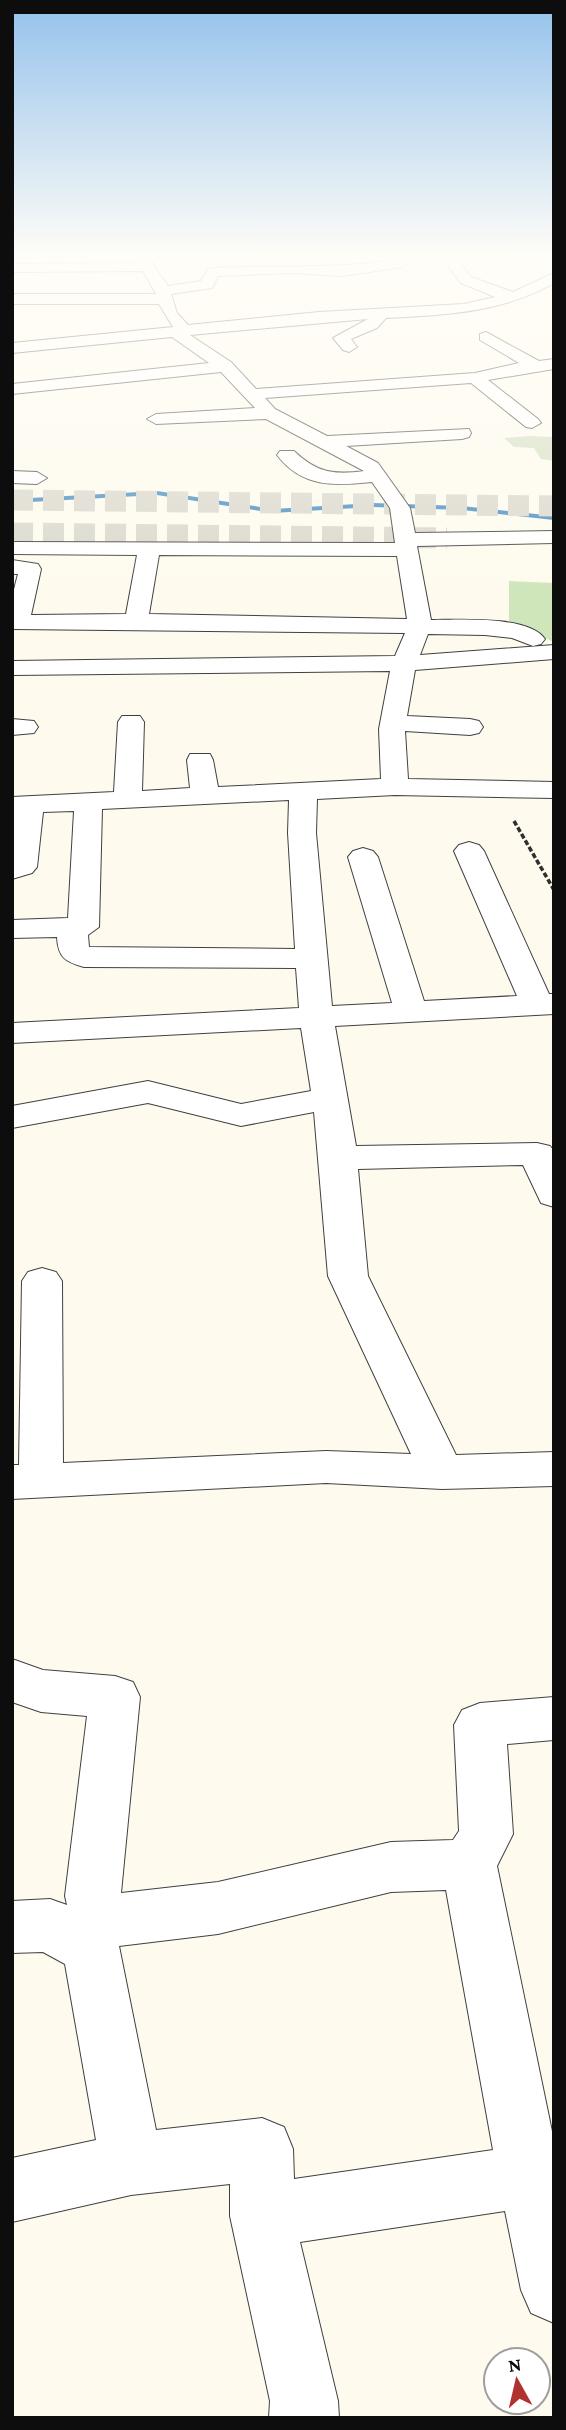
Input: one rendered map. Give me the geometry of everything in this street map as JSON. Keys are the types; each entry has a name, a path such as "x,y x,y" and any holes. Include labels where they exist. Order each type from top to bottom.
{"street":[{"path":"12,389 201,368"},
{"path":"227,368 263,411 370,467 400,508 420,626 404,663 393,723 395,787"},
{"path":"158,413 263,411 371,385 475,378 526,368"},
{"path":"325,369 371,385"},
{"path":"174,371 184,386"},
{"path":"503,371 528,387"},
{"path":"475,378 532,423"},
{"path":"325,442 462,433"},
{"path":"287,455 305,474 323,480 376,475"},
{"path":"12,477 37,478"},
{"path":"12,548 407,545 513,548 554,537"},
{"path":"136,621 149,548"},
{"path":"12,567 30,569 15,622 136,621 420,626 517,631 548,650"},
{"path":"12,668 404,663 548,650"},
{"path":"128,800 131,722"},
{"path":"393,723 469,727"},
{"path":"200,760 205,796"},
{"path":"12,870 23,867 21,805 395,787 554,790"},
{"path":"303,791 302,833 316,1015 338,1158 348,1276 442,1472"},
{"path":"12,929 83,927 88,802"},
{"path":"12,1033 545,1004 469,852"},
{"path":"363,857 411,1010"},
{"path":"72,927 74,952 84,957 312,958"},
{"path":"12,1117 148,1092 241,1115 330,1098"},
{"path":"338,1158 537,1154 554,1195"},
{"path":"42,1281 27,1481 326,1468 442,1472 554,1469"},
{"path":"12,1681 41,1690 115,1698 93,1896 58,1927"},
{"path":"554,1718 480,1726 486,1834 469,1864 541,2174 554,2290"},
{"path":"58,1927 218,1908 391,1867 469,1864"},
{"path":"58,1927 90,1948 131,2164"},
{"path":"12,2190 131,2164 261,2149 262,2216 304,2401 304,2418"},
{"path":"262,2216 541,2174"}],"path":[{"path":"490,789 511,815 554,890"}],"green space":[{"path":"554,437 554,461 541,459 534,448 514,447 504,438"},
{"path":"509,581 554,583 554,642 509,621"}],"waterway":[{"path":"12,501 157,493 273,511 373,505 462,508 554,518"}],"tunnel":[{"path":"12,500 554,506"},
{"path":"12,533 447,538"}]}
